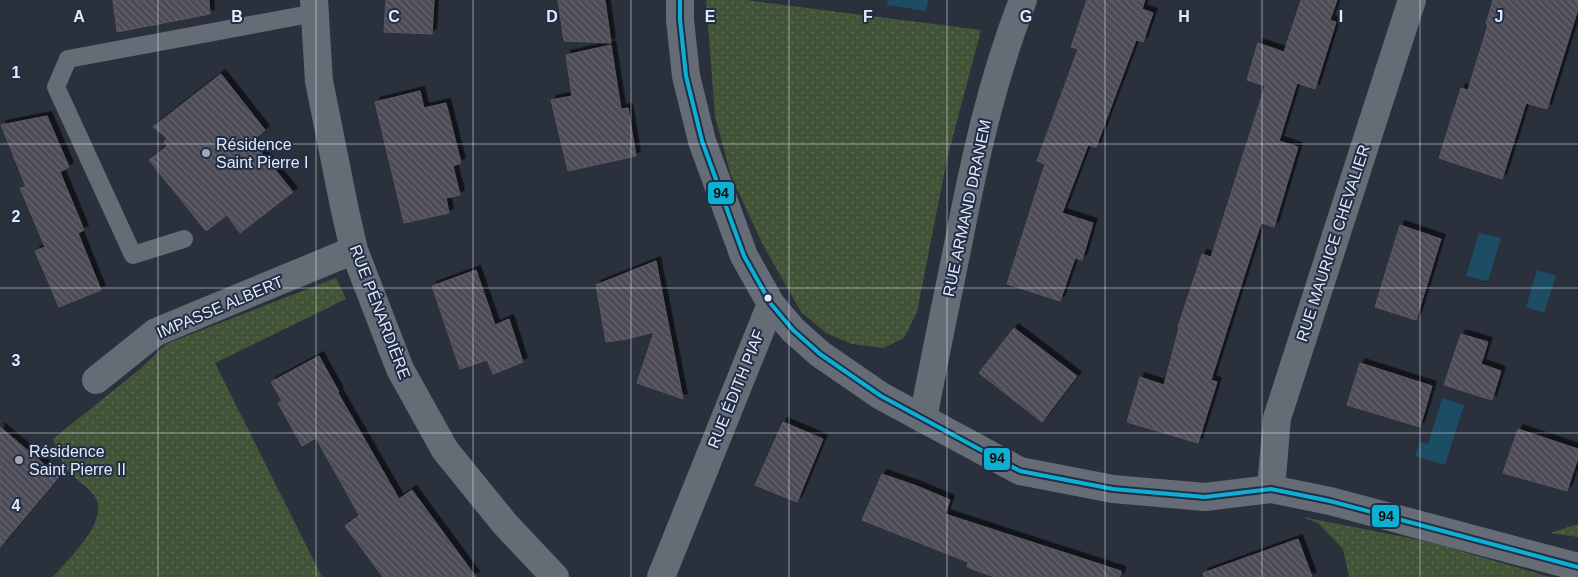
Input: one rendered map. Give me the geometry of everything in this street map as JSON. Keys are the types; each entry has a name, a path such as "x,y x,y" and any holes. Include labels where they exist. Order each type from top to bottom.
{"street":[{"path":"680,0 680,20 686,76 702,141 744,256 771,304 792,330 820,354 881,396 1020,471 1104,488 1205,497 1271,489 1330,501 1578,567"},
{"name":"RUE ARMAND DRANEM","path":"923,420 972,175 993,92 1023,0"},
{"name":"RUE MAURICE CHEVALIER","path":"1271,489 1277,418 1412,0"},
{"name":"RUE PÉNARDIÈRE","path":"314,7 319,81 354,250 400,369 445,450 505,524 555,577"},
{"name":"IMPASSE ALBERT","path":"96,380 156,332 354,250"},
{"name":"RUE ÉDITH PIAF","path":"661,577 771,304"},
{"path":"1546,560 1578,552"}],"lane":[{"path":"184,239 133,255 56,87 68,59 314,7"}],"green space":[{"path":"706,0 745,0 981,30 947,159 917,312 904,338 883,348 852,344 826,333 801,312 763,245 731,176 715,116"},
{"path":"336,278 346,299 215,363 322,577 53,577 85,539 97,517 98,507 92,493 64,465 53,439 140,369 166,344"},
{"path":"1303,517 1430,542 1550,577 1349,577 1343,549 1319,524"},
{"path":"1578,524 1578,537 1550,533"}],"water":[{"path":"888,0 928,0 926,11 887,5"},
{"path":"1479,233 1501,238 1488,281 1466,276"},
{"path":"1537,270 1556,276 1544,313 1526,307"},
{"path":"1442,398 1464,405 1445,465 1415,456 1420,442 1428,444"}],"building":[{"path":"113,0 209,0 210,14 117,32"},
{"path":"386,0 434,0 432,34 384,32"},
{"path":"558,0 605,0 611,43 564,41"},
{"path":"1087,0 1145,0 1142,9 1153,13 1143,42 1136,40 1096,147 1088,145 1062,213 1093,223 1082,260 1075,258 1060,301 1007,284 1045,164 1037,161 1078,49 1071,47"},
{"path":"1301,0 1337,0 1330,20 1336,22 1315,89 1297,83 1279,141 1298,147 1274,227 1261,223 1211,380 1217,382 1198,443 1127,422 1140,377 1164,385 1178,327 1202,254 1211,257 1265,86 1247,80 1258,43 1284,52"},
{"path":"1493,0 1578,0 1578,9 1547,109 1526,103 1502,179 1439,158 1461,88 1468,90 1488,25 1486,24"},
{"path":"611,45 621,109 628,108 636,156 568,171 551,100 572,96 566,55"},
{"name":"Résidence Saint Pierre I","path":"221,74 265,130 252,141 293,192 240,233 227,215 206,231 149,160 167,146 164,142 167,138 153,127"},
{"path":"420,91 424,108 446,103 461,163 453,166 460,195 446,198 449,213 404,223 375,102"},
{"path":"47,116 69,167 60,172 84,230 78,233 101,290 59,307 35,251 45,247 20,188 26,187 1,125"},
{"path":"1400,225 1441,239 1416,320 1375,307"},
{"path":"656,261 683,399 637,383 654,332 606,342 596,285"},
{"path":"476,270 495,325 509,319 523,362 493,374 487,360 460,369 432,286"},
{"path":"1014,328 1077,376 1042,422 979,373"},
{"path":"1461,334 1488,342 1481,364 1501,371 1492,400 1444,385"},
{"path":"319,356 399,499 412,490 476,577 383,577 345,526 359,515 316,438 302,446 278,403 282,401 271,382"},
{"path":"1360,363 1432,386 1420,427 1347,405"},
{"path":"783,422 823,439 797,502 755,485"},
{"name":"Résidence Saint Pierre II","path":"0,427 59,477 0,547"},
{"path":"1518,429 1578,449 1578,458 1567,491 1503,473"},
{"path":"882,474 950,500 945,514 1121,571 1120,577 994,577 967,567 968,562 862,520"},
{"path":"1298,539 1312,577 1204,577 1203,573"}],"transit line":[{"name":"94","path":"680,0 680,20 686,76 702,141 744,256 771,304 793,330 820,354 881,396 1020,471 1113,489 1205,497 1271,489 1330,501 1578,567"}],"place":[{"name":"Résidence Saint Pierre I","path":"206,153"},
{"name":"Résidence Saint Pierre II","path":"19,460"}]}
